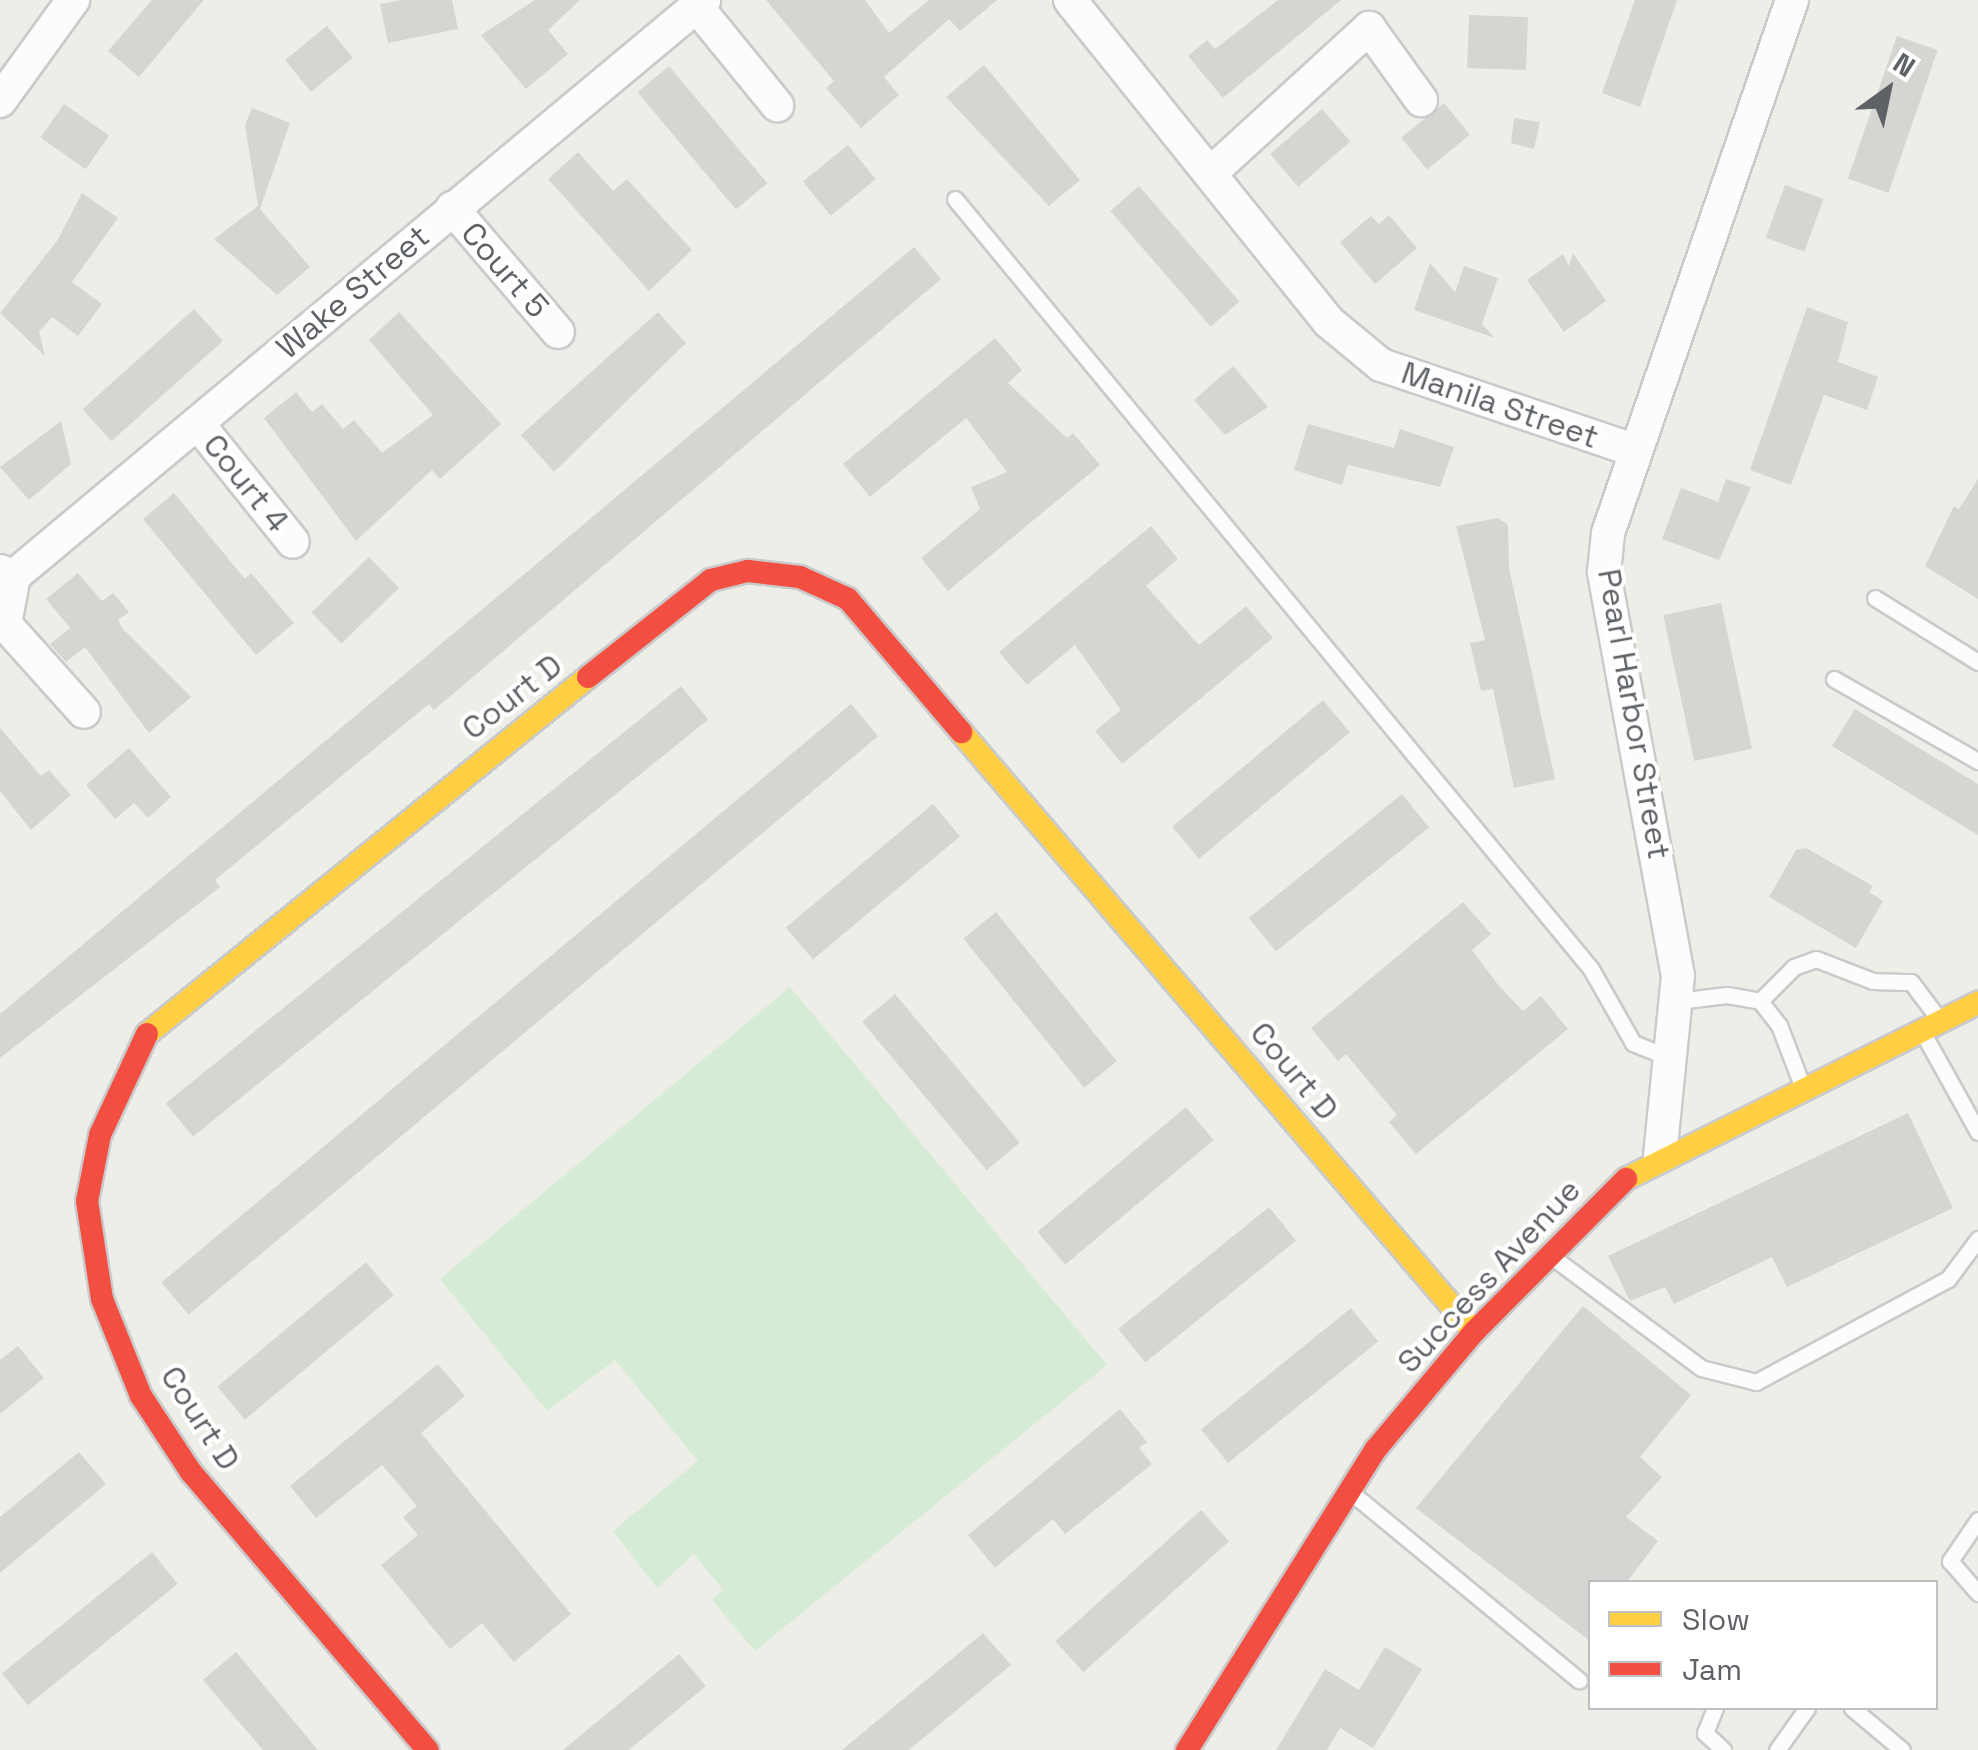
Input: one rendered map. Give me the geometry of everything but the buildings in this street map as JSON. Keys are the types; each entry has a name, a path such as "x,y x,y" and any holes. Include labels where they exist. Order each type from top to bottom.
{"street":[{"path":"0,101 74,0"},
{"name":"Manila Street","path":"1070,0 1213,171 1328,322 1382,365 1636,451"},
{"name":"Pearl Harbor Street","path":"1660,1156 1678,1001 1672,910 1604,572 1636,451 1792,0"},
{"path":"701,3 778,104"},
{"name":"Wake Street","path":"7,574 198,424 701,3"},
{"path":"1213,171 1369,28 1421,100"},
{"name":"Court 5","path":"452,208 558,332"},
{"name":"Court 4","path":"198,424 293,542"},
{"name":"Court D","path":"428,1750 191,1472 141,1396 102,1299 90,1244 87,1201 100,1135 140,1041 183,999 711,580 748,571 800,577 848,598 1474,1332"},
{"path":"7,574 4,624 84,712"},
{"name":"Success Avenue","path":"1188,1750 1346,1489 1474,1332 1548,1254 1660,1156 1978,1003"}],"lane":[{"path":"955,199 1591,970 1633,1043 1670,1058"},
{"path":"1875,598 1978,662"},
{"path":"1834,679 1978,762"},
{"path":"1760,1001 1794,967 1816,959 1873,981 1911,982 1978,1132"},
{"path":"1678,1001 1727,994 1760,1001 1779,1025 1804,1089"},
{"path":"1548,1254 1700,1368 1756,1382 1948,1279 1978,1240"},
{"path":"1346,1489 1579,1680"},
{"path":"1978,1520 1950,1562 1978,1592"},
{"path":"1715,1710 1705,1733 1723,1750"},
{"path":"1777,1750 1806,1710"},
{"path":"1854,1710 1902,1750"}],"green space":[{"path":"790,987 1107,1365 755,1651 712,1600 723,1590 694,1554 657,1588 613,1531 698,1461 615,1360 547,1411 440,1279"}],"traffic: slow":[{"path":"147,1034 588,677"},
{"path":"961,732 1474,1332"},
{"path":"1626,1179 1978,1003"}],"traffic: jam":[{"path":"588,677 711,580 748,571 800,577 848,599 961,732"},
{"path":"147,1034 100,1135 87,1201 102,1299 141,1396 191,1472 428,1750"},
{"path":"1187,1750 1376,1449 1474,1332 1626,1179"}]}
